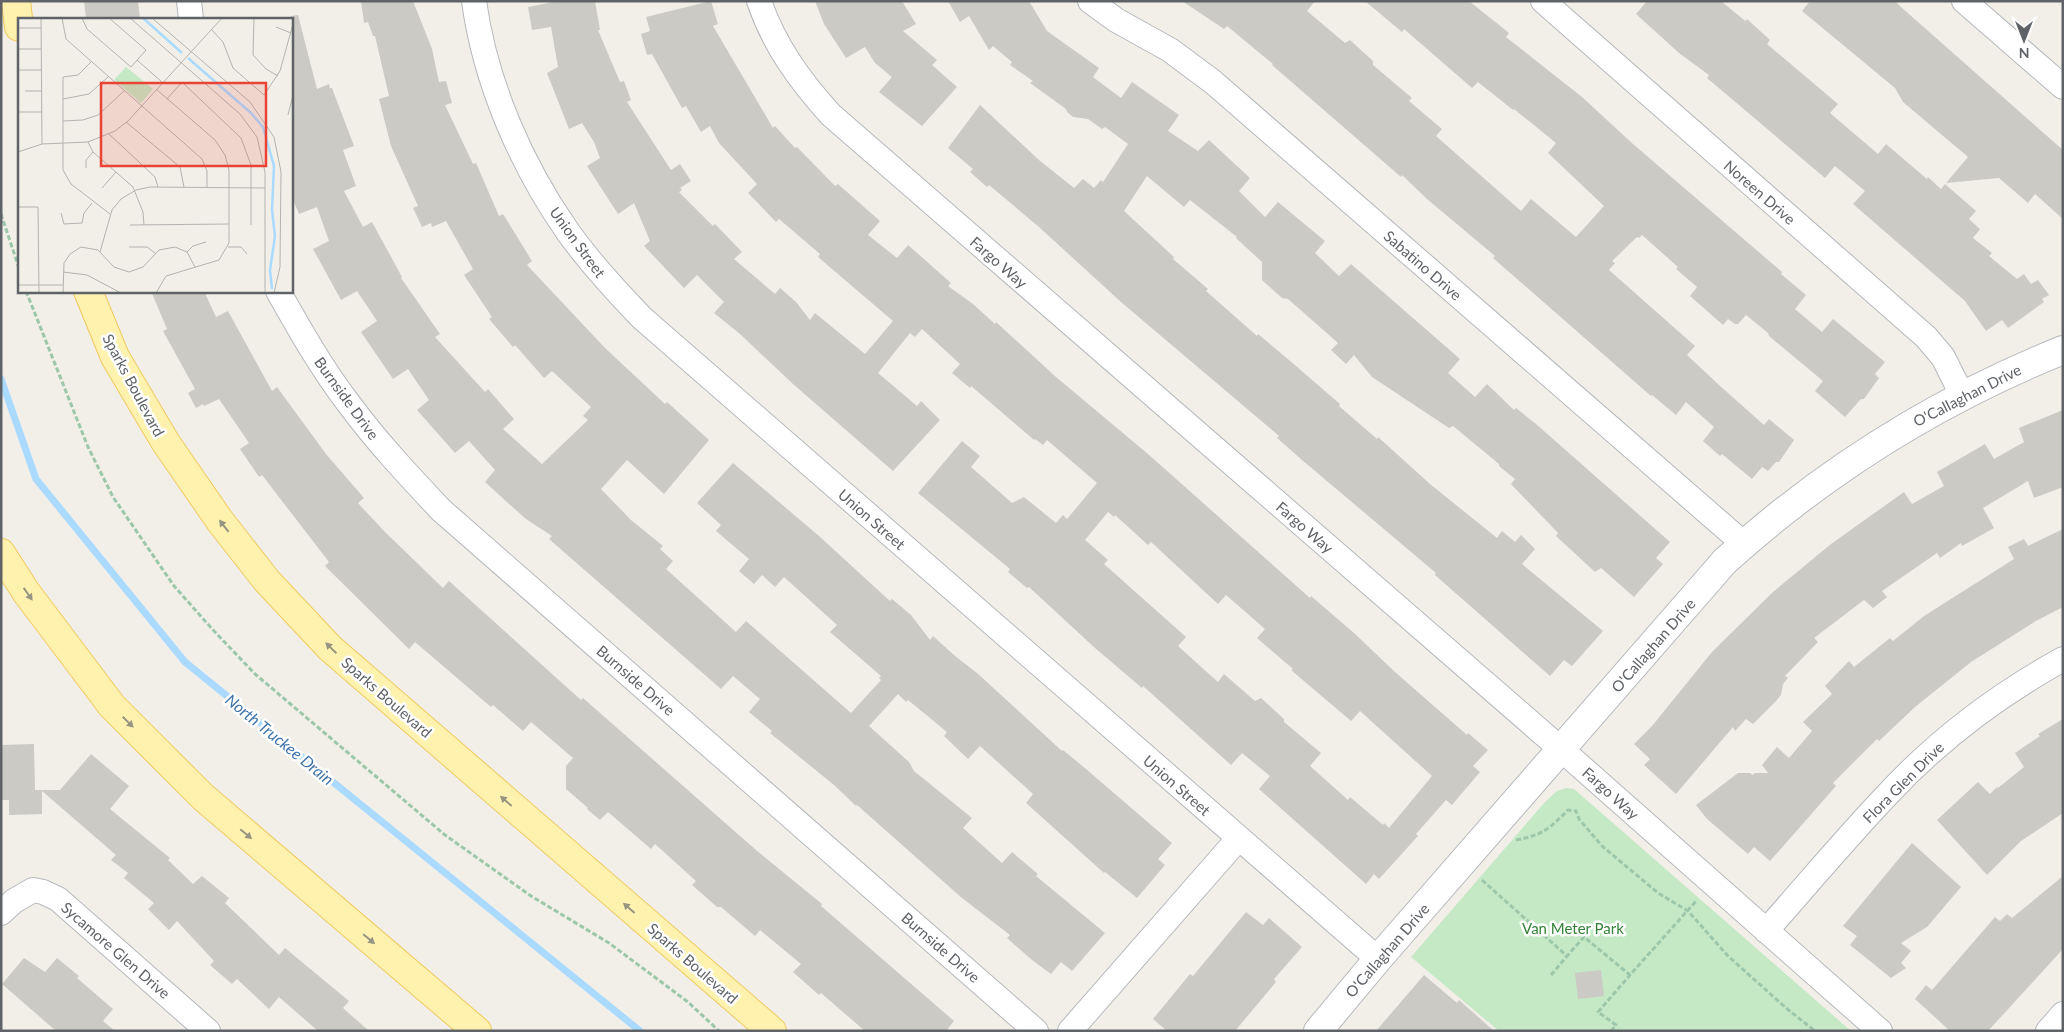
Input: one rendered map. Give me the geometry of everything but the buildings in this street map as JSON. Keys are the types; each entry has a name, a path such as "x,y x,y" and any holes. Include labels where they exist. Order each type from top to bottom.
{"main road":[{"path":"16,1 18,18"},
{"name":"Sparks Boulevard","path":"88,292 115,357 166,443 220,522 267,581 330,648 772,1031"},
{"path":"1,553 26,592 112,706 196,790 478,1031"}],"street":[{"path":"189,1 191,18"},
{"name":"Union Street","path":"474,1 490,71 511,129 549,202 567,231 599,273 642,318 1378,959"},
{"name":"Fargo Way","path":"759,1 781,50 803,84 831,115 1562,750 1880,1031"},
{"name":"Sabatino Drive","path":"1090,1 1116,20 1170,50 1213,82 1744,544"},
{"name":"Noreen Drive","path":"1543,1 1926,337 1942,357 1962,395"},
{"path":"1964,1 2063,87"},
{"name":"Burnside Drive","path":"279,292 310,347 348,403 390,456 441,510 1036,1031"},
{"name":"O'Callaghan Drive","path":"1318,1031 1378,959 1724,562 1830,475 1892,434 1962,395 2013,370 2063,350"},
{"name":"Flora Glen Drive","path":"1766,931 1887,794 1935,749 1985,708 2041,671 2063,659"},
{"path":"1070,1031 1238,838"},
{"name":"Sycamore Glen Drive","path":"1,913 33,881 43,892 58,899 208,1031"},
{"path":"2048,1031 2063,1014"}],"path":[{"path":"1,214 18,265"},
{"path":"26,292 88,447 113,497 174,586 214,631 255,674 445,835 531,896 609,943 688,1002 719,1031"},
{"path":"1515,840 1537,836 1554,824 1568,810 1576,811 1579,819 1602,846 1658,893 1688,910 1728,956 1786,1008 1815,1031"},
{"path":"1482,880 1567,956"},
{"path":"1611,1031 1616,1025 1598,1012 1697,900"},
{"path":"1551,975 1584,937 1630,975"}],"green space":[{"name":"Van Meter Park","path":"1566,788 1574,789 1851,1031 1499,1031 1411,957 1545,802 1557,791"}],"waterway":[{"name":"North Truckee Drain","path":"1,379 36,479 185,662 640,1031"}]}
